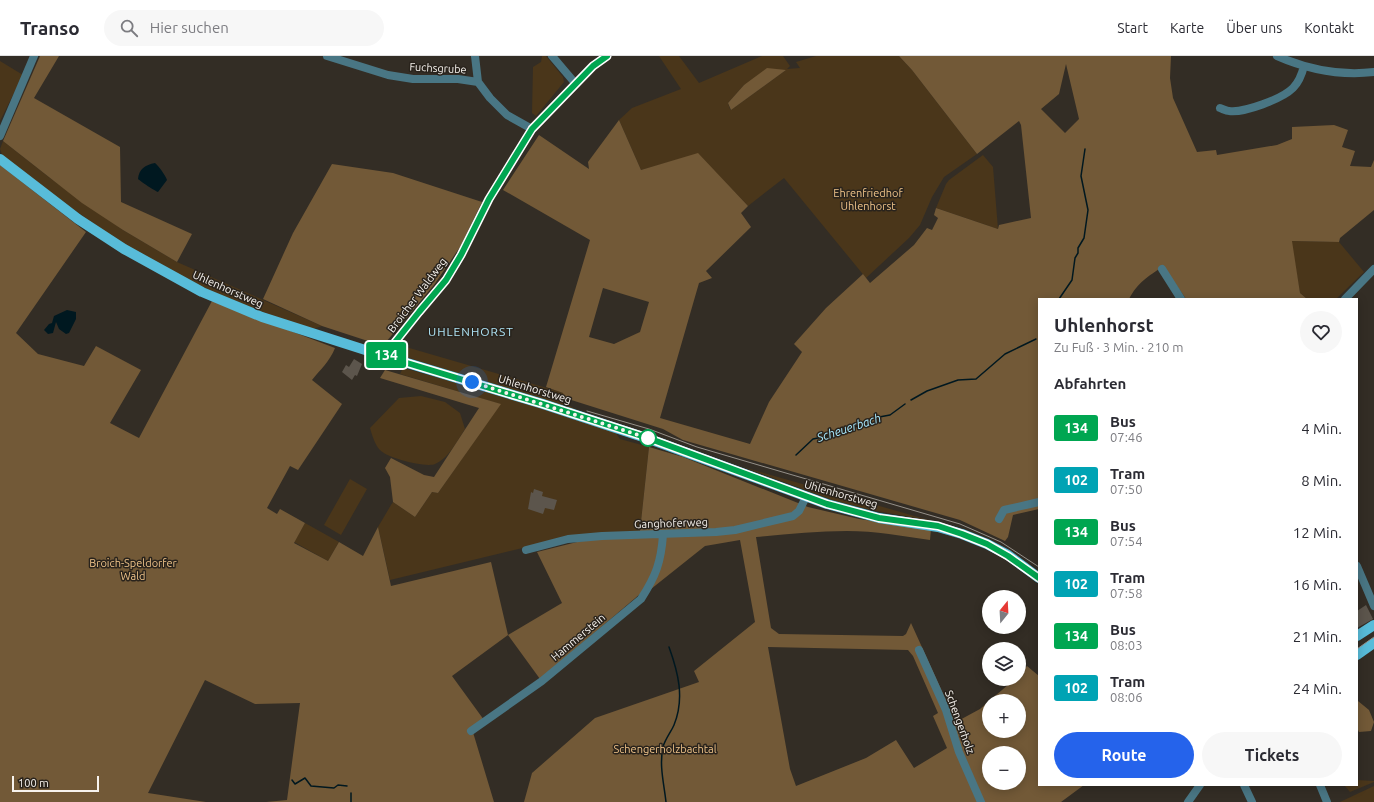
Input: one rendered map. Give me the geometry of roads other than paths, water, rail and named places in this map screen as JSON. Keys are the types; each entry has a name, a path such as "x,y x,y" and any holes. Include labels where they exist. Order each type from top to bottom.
{"main road":[{"name":"Uhlenhorstweg","path":"0,159 78,218 124,249 202,292 262,317 648,438 806,497 859,513 938,526 962,534 987,544 1008,556 1038,577"},
{"path":"1358,635 1374,625"},
{"path":"1358,654 1374,644"}],"street":[{"path":"0,136 34,56"},
{"name":"Fuchsgrube","path":"327,56 388,75 413,79 458,79 478,82 490,98 506,115 532,129"},
{"path":"475,56 478,82"},
{"path":"552,56 575,83"},
{"name":"Broicher Waldweg","path":"384,356 446,280 461,255 489,199 532,129 575,83 593,66 607,56"},
{"path":"1277,56 1304,66 1331,72 1348,74 1374,72"},
{"path":"1220,108 1229,111 1247,109 1279,98 1293,88 1300,78 1304,66"},
{"path":"1162,269 1180,298"},
{"path":"1346,298 1374,269"},
{"name":"Ganghoferweg","path":"526,550 568,539 602,536 663,535 729,531 793,516 799,511 806,497"},
{"path":"999,519 1004,510 1038,502"},
{"name":"Hammerstein","path":"471,731 542,681 641,599 651,584 658,569 663,535"},
{"path":"1358,568 1374,606"},
{"name":"Schengerholz","path":"919,650 946,710 959,752 981,802"},
{"path":"1188,802 1199,786"},
{"path":"1244,786 1252,802"},
{"path":"1320,786 1327,802"}],"water":[{"path":"155,163 167,180 158,192 138,179 143,168"},
{"path":"67,310 76,312 76,319 69,333 66,334 59,329 56,322 53,333 48,334 44,330 49,324 52,323 54,316"}],"waterway":[{"path":"1060,298 1072,280 1075,258 1078,253 1078,248 1084,238 1088,210 1081,176 1085,149"},
{"name":"Scheuerbach","path":"911,400 927,391 958,380 976,379 1005,354 1036,339"},
{"name":"Scheuerbach","path":"796,455 813,439 837,434 874,418 890,415 905,404"},
{"path":"666,802 662,774 662,754 664,744 674,725 680,695 675,666 669,647"},
{"path":"292,780 295,784 305,778 311,786 334,788 338,785 347,786"},
{"path":"351,793 351,802"}],"tram line":[{"path":"587,411 649,429 697,447 960,524 1001,542 1038,566"},
{"path":"1358,648 1374,637"}],"district":[{"name":"UHLENHORST","path":"471,332"}],"park label":[{"name":"Ehrenfriedhof Uhlenhorst","path":"868,199"},
{"name":"Broich-Speldorfer Wald","path":"133,569"},
{"name":"Schengerholzbachtal","path":"665,749"}]}
